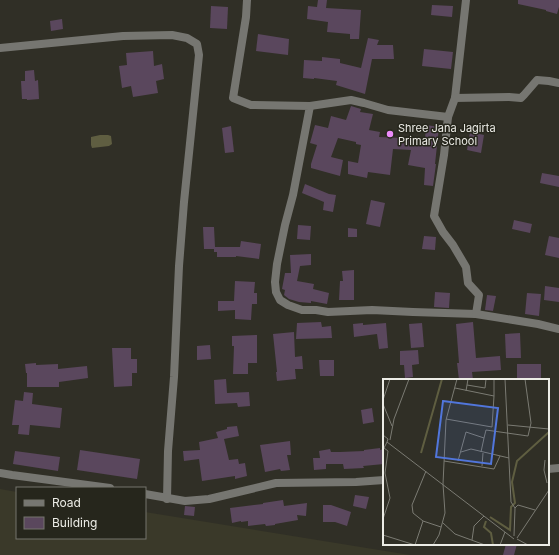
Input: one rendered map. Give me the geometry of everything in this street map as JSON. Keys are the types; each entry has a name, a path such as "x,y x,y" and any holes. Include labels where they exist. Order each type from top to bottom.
{"street":[{"path":"247,0 246,17 233,98 251,105 310,106 351,100 388,110 448,117"},
{"path":"466,0 455,98 448,117 444,155 434,216 466,267 468,283 479,295 476,314"},
{"path":"0,48 123,36 165,35 187,38 197,44 199,55 179,266 174,377 168,451 167,499"},
{"path":"455,98 520,98 524,96 537,80 559,83"},
{"path":"310,106 293,194 277,264 275,282 276,292 280,300 288,305 302,310 328,312 372,310 476,314 559,329"},
{"path":"549,469 559,468"},
{"path":"0,473 102,487"},
{"path":"146,494 185,501 209,499 276,483 383,480"}],"shaded area":[{"path":"111,136 112,144 109,146 92,148 91,137"},
{"path":"0,489 16,492 16,539 146,539 146,512 410,555 0,555"}],"building":[{"path":"318,0 327,0 326,8 361,10 359,39 350,39 350,34 327,32 328,22 307,19 308,6 317,7"},
{"path":"518,0 559,0 559,7 557,14 518,4"},
{"path":"432,5 453,6 452,17 431,15"},
{"path":"211,6 228,7 227,29 210,28"},
{"path":"62,19 63,29 51,31 50,21"},
{"path":"258,34 289,39 288,55 256,51"},
{"path":"368,38 379,40 377,45 393,45 394,59 372,59 365,94 336,85 337,81 303,78 304,60 322,61 322,57 340,59 340,63 361,68"},
{"path":"424,49 453,52 451,69 422,66"},
{"path":"153,51 154,66 162,64 164,79 156,81 158,93 133,97 131,86 122,88 119,66 127,65 126,53"},
{"path":"34,70 35,81 38,80 39,99 22,99 21,81 25,81 25,71"},
{"path":"351,106 361,109 360,112 373,114 369,130 380,132 379,137 425,139 426,125 439,127 433,186 424,185 425,168 408,165 411,150 393,149 390,175 368,172 367,178 348,174 348,161 358,163 361,145 356,144 356,142 338,138 331,157 343,160 340,176 311,168 317,145 310,143 315,125 328,128 331,116 346,120"},
{"path":"231,126 234,152 225,153 222,128"},
{"path":"470,132 484,135 481,153 467,150"},
{"path":"542,173 559,176 559,187 540,183"},
{"path":"305,184 329,194 336,195 333,212 323,210 324,202 302,193"},
{"path":"371,200 385,203 380,227 366,224"},
{"path":"514,220 532,224 530,233 512,229"},
{"path":"298,225 311,226 310,240 297,239"},
{"path":"203,227 214,227 215,247 240,247 241,241 261,244 259,259 236,256 217,257 217,252 214,252 214,249 204,249"},
{"path":"348,228 357,229 357,237 348,237"},
{"path":"424,236 436,237 435,250 422,249"},
{"path":"549,236 559,238 559,258 545,255"},
{"path":"311,254 311,265 300,266 297,281 314,284 313,289 329,293 327,304 311,301 311,303 299,302 289,299 284,295 285,290 282,289 285,273 291,273 290,255"},
{"path":"354,270 354,300 339,300 340,281 343,281 342,271"},
{"path":"235,281 255,282 254,293 257,293 257,304 252,304 251,320 235,319 235,310 218,311 218,301 234,301"},
{"path":"545,286 559,288 559,302 544,300"},
{"path":"435,292 450,293 449,308 434,307"},
{"path":"527,293 541,294 539,316 525,314"},
{"path":"487,295 496,296 493,311 485,310"},
{"path":"321,322 322,327 331,326 332,338 296,339 297,323"},
{"path":"473,322 476,358 500,356 501,370 472,372 473,379 459,379 456,324"},
{"path":"363,323 363,325 386,323 388,348 379,349 377,334 354,337 353,324"},
{"path":"422,323 424,347 411,348 409,324"},
{"path":"294,332 295,357 302,356 303,369 295,369 296,379 277,381 273,334"},
{"path":"520,333 521,358 506,358 505,334"},
{"path":"257,335 257,363 248,363 248,374 233,374 234,346 232,346 232,336"},
{"path":"210,345 211,359 197,360 197,346"},
{"path":"112,348 131,348 131,359 137,359 137,373 132,373 132,386 114,387"},
{"path":"418,350 419,364 412,365 413,377 405,378 404,365 400,365 400,351"},
{"path":"319,360 334,360 334,376 320,376"},
{"path":"36,363 36,365 58,364 58,369 87,366 88,378 59,382 59,387 27,387 27,373 25,364"},
{"path":"517,364 541,364 541,379 517,379"},
{"path":"226,379 227,393 249,392 250,406 238,407 237,403 215,404 214,380"},
{"path":"24,392 33,393 32,404 62,408 60,428 30,425 29,435 18,434 19,425 12,425 15,400 23,401"},
{"path":"372,408 374,422 363,424 361,410"},
{"path":"237,426 239,436 224,439 229,460 238,459 239,464 245,463 247,476 235,479 235,476 202,481 199,459 184,461 183,451 200,450 199,442 218,438 216,432 227,429 227,427"},
{"path":"290,441 291,455 287,455 290,470 281,471 280,469 265,472 260,445"},
{"path":"380,448 380,450 383,449 383,464 363,466 364,468 344,469 343,464 326,464 326,469 314,470 313,458 320,458 319,451 330,449 331,452"},
{"path":"80,450 140,459 137,479 77,470"},
{"path":"15,451 60,457 58,471 13,464"},
{"path":"355,495 369,497 366,509 353,506"},
{"path":"283,500 284,506 307,503 306,516 297,515 298,520 266,526 265,524 248,526 248,521 232,523 230,508"},
{"path":"323,505 331,505 351,512 347,526 335,522 323,522"},
{"path":"185,506 195,507 194,516 184,515"},
{"path":"506,545 517,545 514,555 503,555"}],"place":[{"name":"Shree Jana Jagirta Primary School","path":"390,134"}]}
